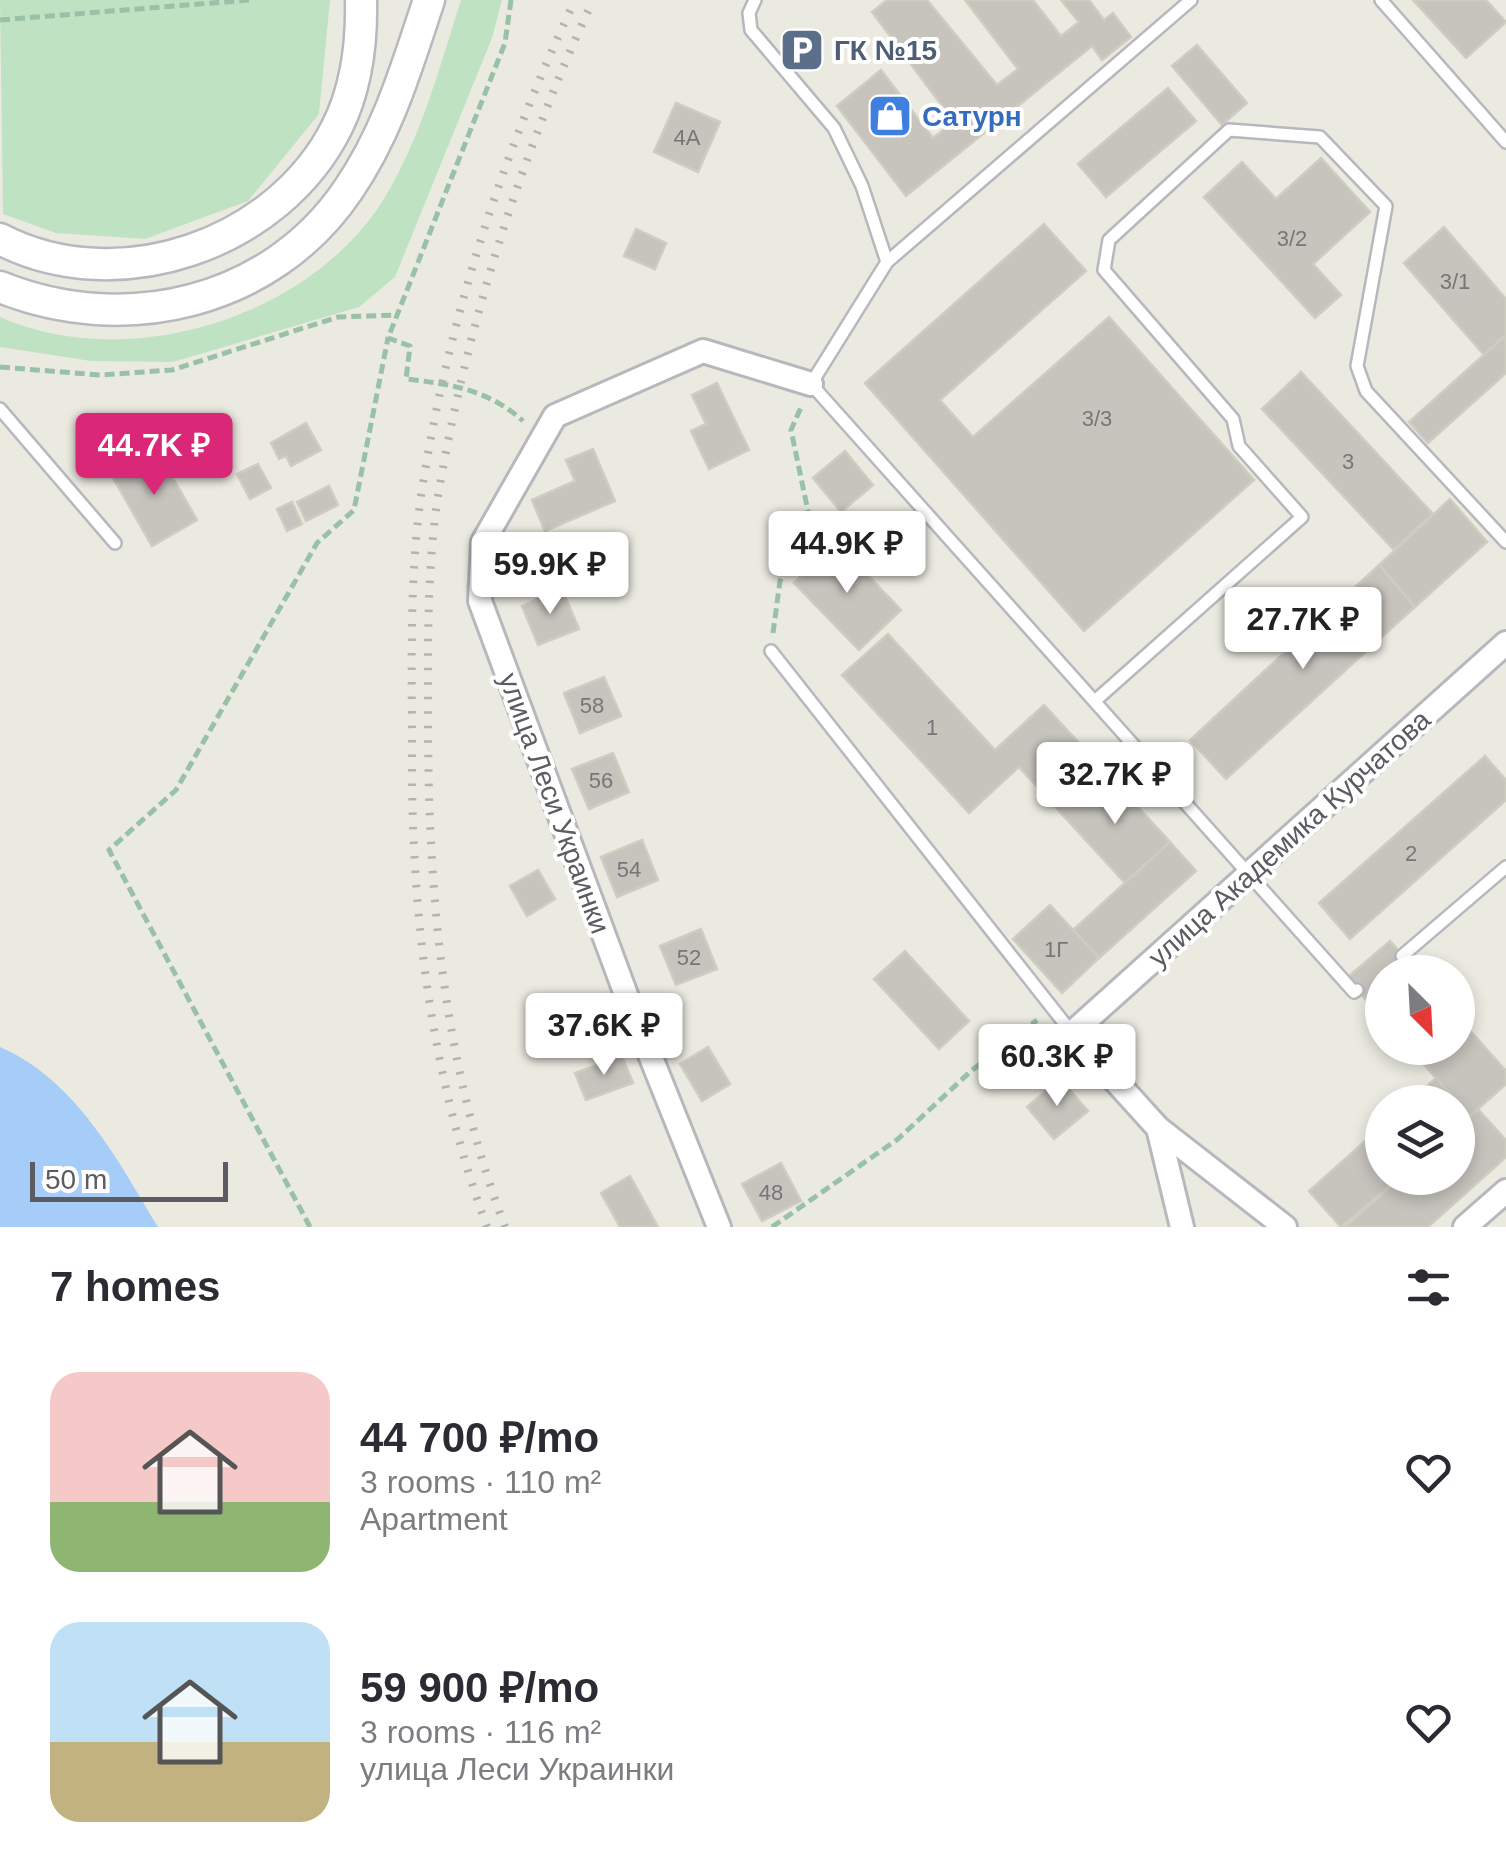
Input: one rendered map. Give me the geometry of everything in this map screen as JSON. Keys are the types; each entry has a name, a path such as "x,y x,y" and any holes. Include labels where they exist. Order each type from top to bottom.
{"main road":[{"path":"0,239 52,258 116,264 180,254 249,224 304,176 338,127 358,64 361,0"},
{"path":"0,287 53,306 104,312 144,310 212,295 276,262 334,210 375,145 397,100 429,0"}],"street":[{"name":"улица Леси Украинки","path":"719,1227 628,1000 480,601 484,542 539,438 555,416 703,351 811,384"},
{"name":"улица Академика Курчатова","path":"1072,1032 1506,643"},
{"path":"1072,1032 1158,1128 1285,1227"},
{"path":"1158,1128 1182,1227"},
{"path":"1465,1227 1506,1191"}],"lane":[{"path":"755,0 749,13 750,30 834,128 862,186 887,262"},
{"path":"1190,0 887,262 811,384 1354,992 1358,990"},
{"path":"1382,0 1506,142"},
{"path":"1096,700 1302,517 1239,446 1233,419 1104,270 1109,240 1229,130 1320,137 1386,206 1357,366 1366,391 1506,542"},
{"path":"0,408 115,543"},
{"path":"771,650 1072,1032"},
{"path":"1403,955 1506,867"}],"path":[{"path":"0,20 249,0"},
{"path":"310,1227 109,850 176,790 316,543 354,510 388,338 505,42 512,0"},
{"path":"0,367 100,375 172,370 338,317 396,315"},
{"path":"388,338 410,346 406,379 459,386 502,402 539,438"},
{"path":"771,650 780,581 808,516 791,430 811,384"},
{"path":"772,1227 898,1140 971,1071 1053,1008"}],"green space":[{"path":"0,0 330,0 319,114 248,201 145,239 56,233 3,214"},
{"path":"461,0 502,0 492,38 395,277 359,307 173,362 91,361 0,347 0,317 51,333 105,339 161,336 216,323 268,301 316,272 356,235 388,192 430,98"}],"water":[{"path":"0,1047 27,1061 73,1101 110,1149 158,1227 0,1227"}],"building":[{"path":"887,0 927,0 997,85 1018,69 965,0 1033,0 1061,36 1079,22 1061,0 1089,0 1104,20 1113,13 1131,37 1102,60 1092,46 906,196 837,106 881,70 933,138 954,122 872,12"},
{"path":"1413,0 1486,0 1506,22 1466,58"},
{"path":"1197,45 1247,103 1222,125 1172,66"},
{"path":"1168,88 1196,121 1106,197 1078,164"},
{"path":"676,103 720,122 698,172 654,152"},
{"path":"1321,158 1370,212 1313,264 1341,295 1315,318 1204,197 1242,162 1276,199"},
{"path":"1044,224 1086,271 940,400 973,437 1109,317 1254,480 1084,631 865,383"},
{"path":"1444,227 1506,299 1506,335 1484,355 1404,263"},
{"path":"636,229 666,243 655,269 624,256"},
{"path":"1506,335 1506,373 1428,443 1409,422"},
{"path":"1301,372 1433,514 1394,550 1262,409"},
{"path":"717,383 749,450 709,469 691,431 706,424 692,395"},
{"path":"306,423 321,450 291,466 286,456 279,459 271,443"},
{"path":"593,449 615,501 545,531 532,500 575,481 566,460"},
{"path":"157,450 197,520 152,546 112,476"},
{"path":"845,451 873,485 841,512 813,478"},
{"path":"258,464 271,488 250,499 237,474"},
{"path":"329,486 338,505 306,521 297,502"},
{"path":"1450,499 1487,542 1415,607 1379,565"},
{"path":"292,502 302,524 287,531 277,509"},
{"path":"836,542 901,610 859,650 794,583"},
{"path":"1379,565 1415,607 1226,779 1190,740"},
{"path":"562,589 579,629 538,645 522,606"},
{"path":"888,634 995,750 1044,705 1105,771 1060,812 1019,767 969,813 842,675"},
{"path":"604,677 621,716 580,733 564,693"},
{"path":"613,753 629,792 589,809 572,769"},
{"path":"1485,756 1506,780 1506,800 1350,939 1319,903"},
{"path":"1105,771 1170,842 1125,883 1060,812"},
{"path":"642,840 658,880 617,897 601,857"},
{"path":"1170,842 1196,871 1099,958 1073,930"},
{"path":"538,870 555,899 527,916 510,886"},
{"path":"1050,905 1099,958 1062,993 1013,939"},
{"path":"701,929 717,969 676,985 660,946"},
{"path":"1390,941 1403,955 1374,955"},
{"path":"905,951 969,1021 939,1049 874,979"},
{"path":"1365,963 1365,999 1347,978"},
{"path":"1475,1036 1506,1071 1506,1084 1475,1112 1475,1085 1442,1085 1424,1065 1475,1065"},
{"path":"708,1047 730,1084 702,1101 680,1064"},
{"path":"622,1056 633,1083 586,1100 575,1073"},
{"path":"1060,1079 1088,1111 1054,1139 1027,1107"},
{"path":"1478,1109 1506,1140 1506,1157 1475,1185"},
{"path":"1365,1141 1365,1195 1380,1195 1341,1227 1309,1191"},
{"path":"781,1163 801,1201 762,1221 742,1184"},
{"path":"630,1176 658,1227 620,1227 601,1193"},
{"path":"1381,1195 1464,1195 1428,1227 1345,1227"}],"railway":[{"path":"487,1227 438,1053 421,933 413,813 415,560 432,432 462,305 523,120 575,0"},
{"path":"505,1227 466,1101 443,975 436,911 428,715 432,550 450,432 499,243 542,120 593,0"}],"place":[{"name":"ГК №15","path":"802,50"},
{"name":"Сатурн","path":"890,116"}]}
